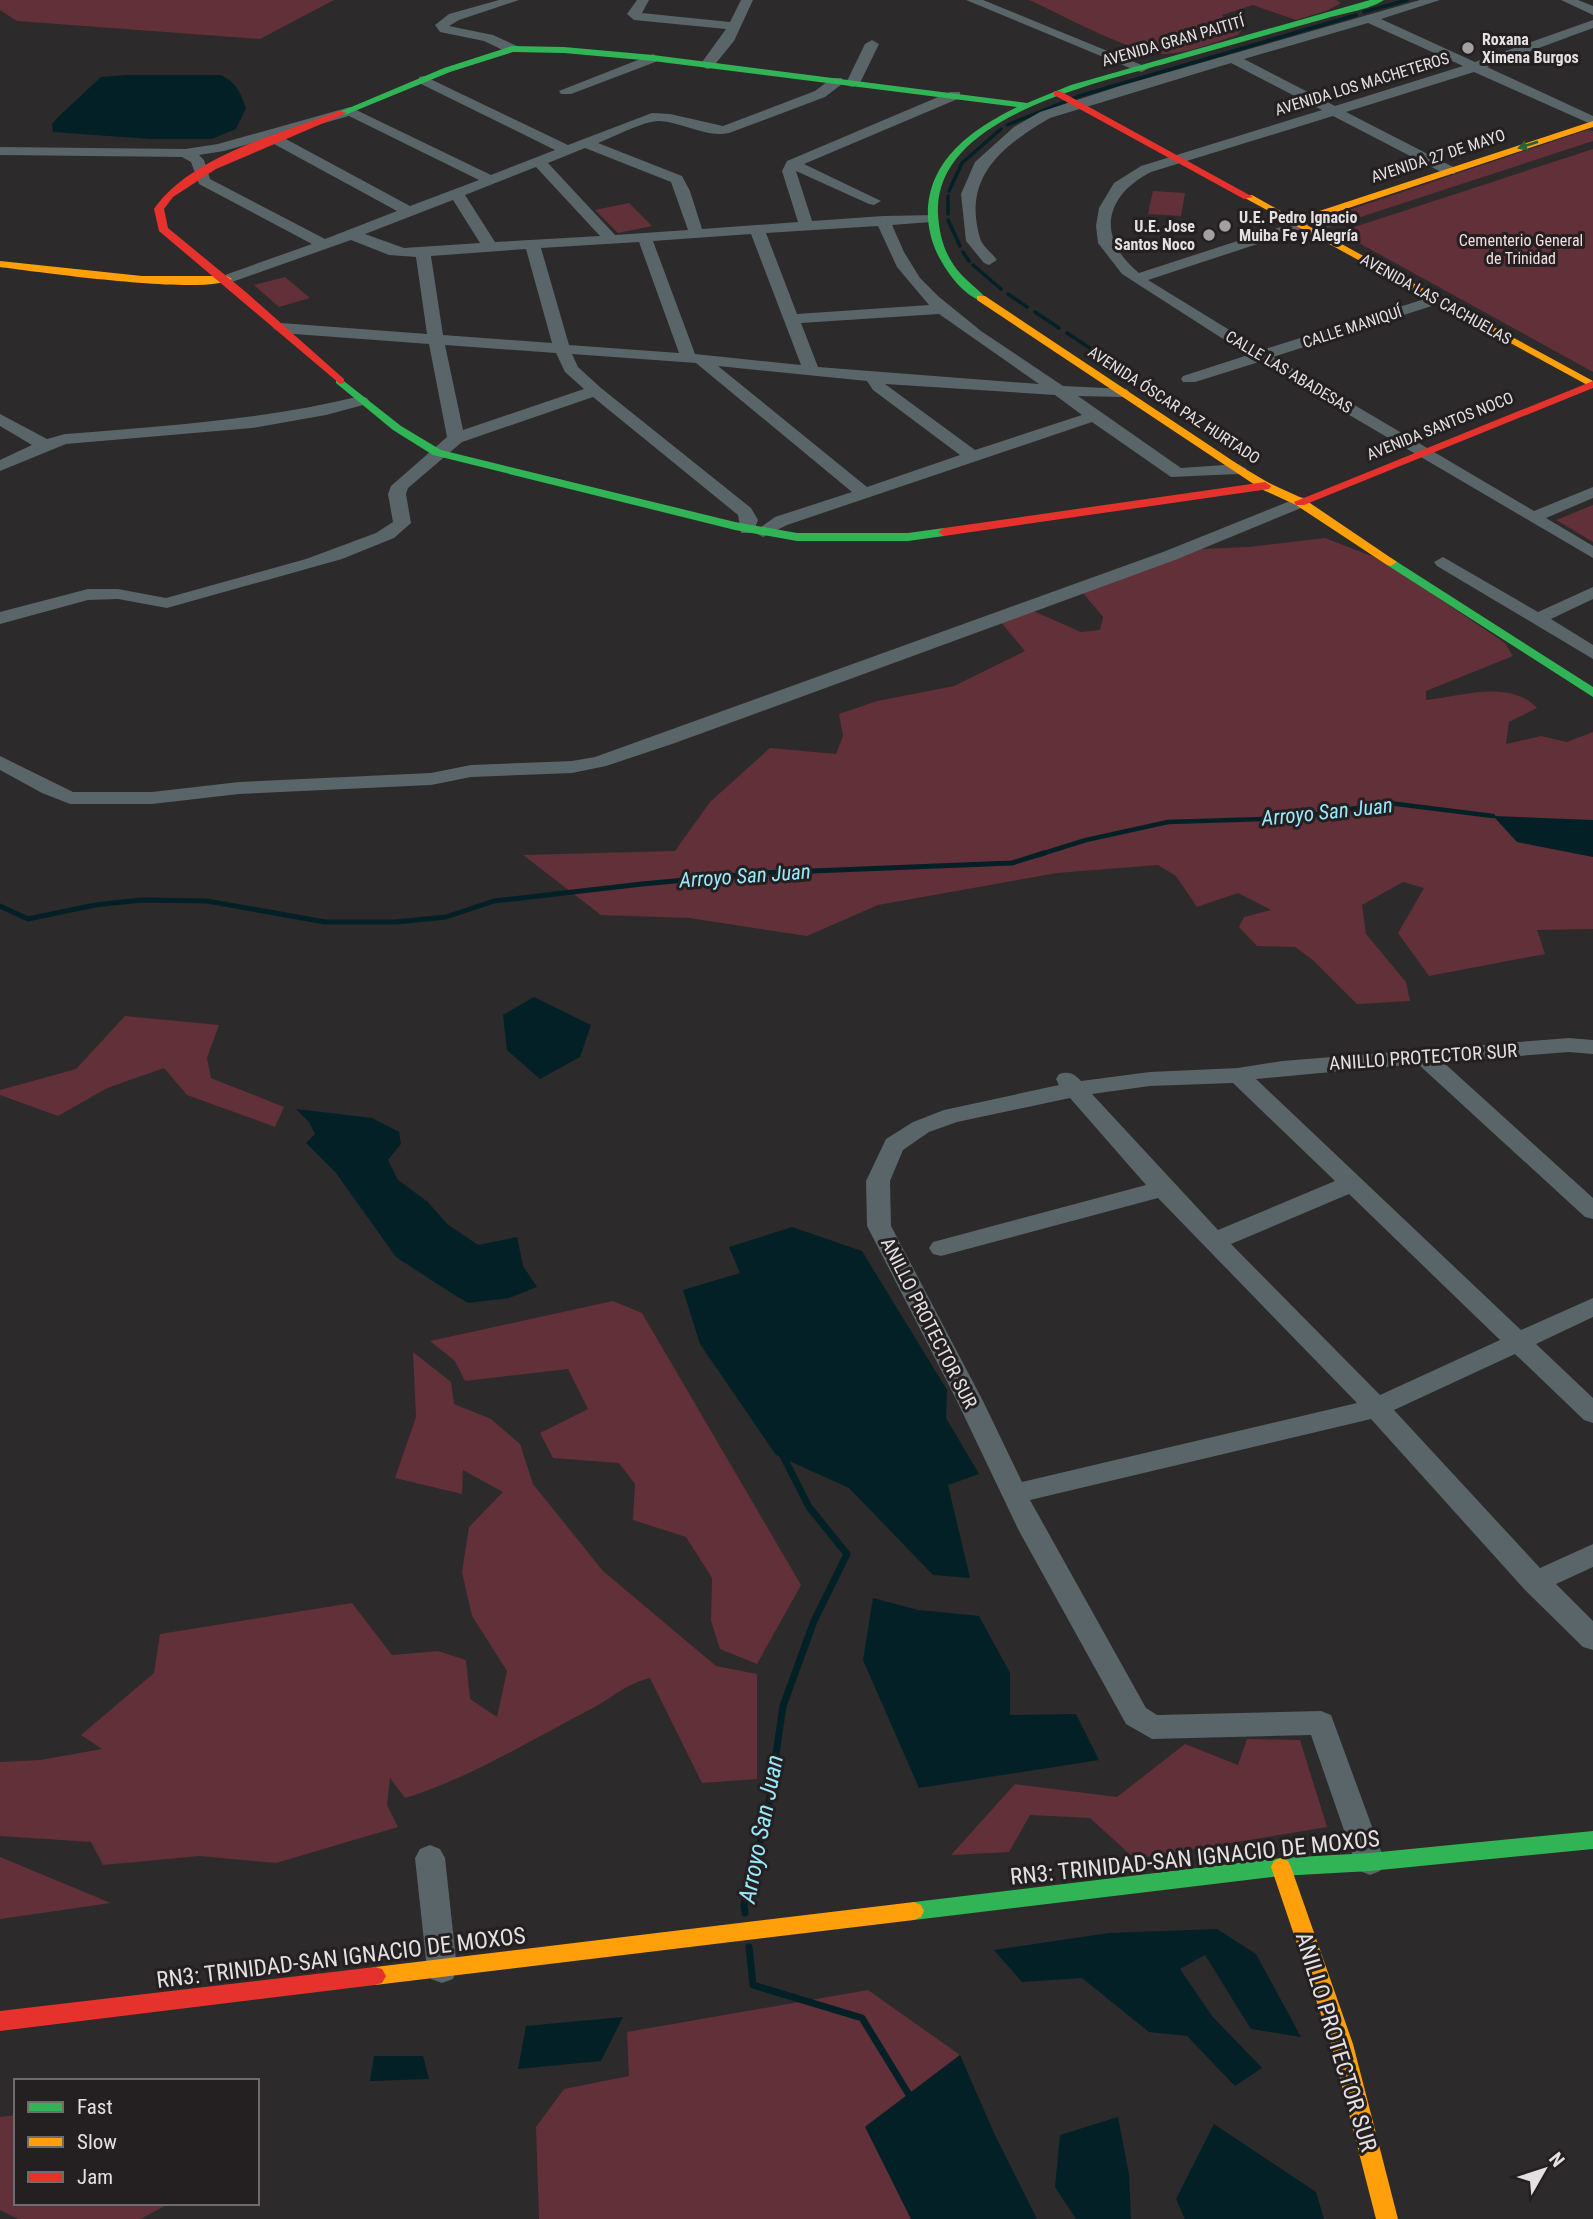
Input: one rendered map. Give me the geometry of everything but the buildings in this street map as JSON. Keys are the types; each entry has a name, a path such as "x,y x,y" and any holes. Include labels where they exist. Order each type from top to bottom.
{"main road":[{"name":"AVENIDA GRAN PAITITÍ","path":"1068,99 1142,68 1380,0"},
{"path":"1025,105 653,58 564,50 512,50 469,62 202,171 169,193 157,209 157,217 163,229 227,279 361,401 408,438 437,453 755,530 797,537 908,537 1265,486"},
{"name":"AVENIDA ÓSCAR PAZ HURTADO","path":"1068,99 1025,105 980,131 948,158 934,180 931,218 949,266 968,289 1115,392 1265,486 1300,502 1593,693"},
{"name":"AVENIDA LAS CACHUELAS","path":"1068,99 1592,384"},
{"name":"AVENIDA 27 DE MAYO","path":"1298,224 1593,122"},
{"path":"1317,235 1343,226"},
{"path":"0,264 113,276 204,281 227,279"},
{"name":"AVENIDA SANTOS NOCO","path":"1300,502 1592,384"},
{"name":"RN3: TRINIDAD-SAN IGNACIO DE MOXOS","path":"0,2021 1281,1867 1370,1862 1593,1840"},
{"name":"ANILLO PROTECTOR SUR","path":"1281,1867 1342,2044 1387,2219"}],"street":[{"path":"512,50 494,38 445,29 442,25 444,21 454,17 513,0"},
{"path":"643,0 633,14 639,17 734,26"},
{"path":"708,65 727,41 747,0"},
{"path":"972,0 1142,68"},
{"path":"989,260 974,241 969,216 968,194 980,164 1018,130 1068,99 1232,58 1434,0"},
{"path":"1567,0 1593,11"},
{"path":"1050,16 1158,64"},
{"path":"1370,19 1593,122"},
{"name":"AVENIDA LOS MACHETEROS","path":"1179,159 1472,68 1593,24"},
{"path":"227,279 324,245 456,192 661,116 724,131 845,82 872,44"},
{"path":"566,91 653,58"},
{"path":"1232,58 1331,112 1450,171"},
{"path":"424,80 567,150"},
{"path":"806,225 789,171 792,164 955,95"},
{"path":"0,151 185,153 219,148 350,111 489,180"},
{"path":"279,141 408,211"},
{"path":"585,143 677,179 696,232"},
{"path":"185,153 197,160 204,181 324,245"},
{"name":"CALLE LAS ABADESAS","path":"1179,159 1131,177 1120,185 1108,205 1103,236 1109,250 1138,278 1261,358 1593,553"},
{"path":"538,161 611,239"},
{"path":"792,164 874,201"},
{"path":"456,192 490,247"},
{"path":"351,234 394,252 931,218"},
{"path":"883,220 902,264 916,283 943,309 976,334 1065,390 1094,416 1177,473 1238,469"},
{"name":"AVENIDA 27 DE MAYO","path":"1138,278 1298,224"},
{"path":"756,228 812,372"},
{"path":"644,236 695,359 864,493"},
{"path":"532,245 562,349 571,369 745,512 755,530 1094,416"},
{"path":"423,251 436,341 456,438"},
{"name":"CALLE MANIQUÍ","path":"1189,379 1436,300"},
{"path":"793,319 943,309"},
{"path":"281,328 695,359 872,377 1115,392"},
{"path":"872,377 879,387 973,457"},
{"path":"0,618 75,596 96,593 118,594 158,604 167,603 316,563 394,532 401,523 397,494 400,486 456,438 595,391"},
{"path":"0,466 45,444 65,439 300,415 361,401"},
{"path":"0,419 45,444"},
{"path":"1533,517 1593,492"},
{"path":"0,762 70,798 94,799 152,798 239,788 431,779 471,771 572,767 599,762 1169,556 1300,502"},
{"path":"1443,562 1593,653"},
{"path":"1537,619 1593,592"},
{"name":"ANILLO PROTECTOR SUR","path":"1370,1862 1321,1723 1152,1727 1136,1716 1032,1531 879,1226 878,1181 894,1145 921,1127 952,1115 1070,1083 1238,1075 1282,1068 1569,1045 1593,1047"},
{"path":"1423,1057 1593,1211"},
{"path":"1238,1075 1593,1413"},
{"path":"1070,1083 1164,1188 1376,1408 1535,1582 1593,1639"},
{"path":"1214,1241 1353,1183"},
{"path":"941,1248 1164,1188"},
{"path":"1014,1494 1376,1408 1517,1340 1593,1307"},
{"path":"1535,1582 1593,1555"},
{"path":"430,1858 442,1969"}],"green space":[{"path":"0,0 334,0 260,39 17,21 0,10"},
{"path":"1029,0 1336,0 1341,3 1326,11 1296,20 1253,5 1222,15 1228,23 1242,29 1238,35 1193,49 1165,54 1152,53 1117,41"},
{"path":"1587,130 1593,131 1593,141 1327,228 1310,223"},
{"name":"Cementerio General de Trinidad","path":"1593,149 1593,372 1339,232"},
{"path":"1153,191 1185,193 1181,216 1148,214"},
{"path":"629,203 652,226 618,233 595,210"},
{"path":"285,277 310,298 279,307 254,285"},
{"path":"1593,505 1593,542 1556,520"},
{"path":"1325,538 1382,560 1505,643 1513,656 1426,691 1426,700 1484,692 1513,694 1526,699 1537,708 1509,722 1506,744 1541,736 1567,742 1593,732 1593,929 1537,930 1545,954 1429,976 1398,933 1424,888 1403,882 1362,905 1366,934 1406,982 1410,1001 1357,1004 1313,960 1295,947 1257,946 1239,927 1244,917 1271,910 1238,893 1197,907 1176,876 1158,865 1057,873 878,905 807,936 689,918 601,915 523,855 675,851 710,802 770,748 836,754 843,736 839,714 877,701 954,686 1025,651 999,620 1031,610 1081,632 1100,630 1103,617 1079,588 1180,550 1248,547"},
{"path":"125,1016 219,1025 207,1058 211,1078 284,1107 275,1127 187,1095 164,1068 107,1088 58,1116 0,1095 0,1090 76,1069"},
{"path":"613,1301 642,1313 801,1585 757,1664 720,1649 711,1621 712,1578 686,1537 633,1520 635,1484 619,1463 553,1458 540,1433 588,1409 568,1369 465,1381 455,1361 430,1341"},
{"path":"413,1352 451,1382 454,1404 491,1419 520,1444 533,1484 603,1571 716,1666 757,1674 757,1779 702,1783 650,1678 626,1687 593,1708 501,1757 430,1790 405,1798 390,1778 387,1805 398,1827 276,1863 200,1856 103,1865 91,1842 0,1836 0,1762 40,1760 102,1749 81,1735 154,1673 160,1634 352,1603 392,1655 438,1651 466,1660 470,1699 497,1717 507,1671 472,1616 462,1572 469,1527 503,1492 463,1470 462,1494 395,1478 416,1417"},
{"path":"1247,1739 1300,1740 1327,1827 1135,1859 1090,1818 1030,1815 1009,1852 951,1855 1015,1784 1117,1797 1185,1744 1238,1765"},
{"path":"0,1857 111,1903 0,1919"},
{"path":"868,1990 960,2055 866,2126 911,2219 539,2219 536,2127 564,2089 629,2076 627,2032"},
{"path":"14,2115 14,2205 166,2205 141,2219 18,2219 0,2210 0,2117"}],"water":[{"path":"221,75 231,81 246,108 236,129 212,139 151,139 53,132 52,124 58,117 101,77"},
{"path":"1493,816 1593,820 1593,857 1517,842"},
{"path":"534,997 591,1025 580,1057 540,1079 507,1050 503,1015"},
{"path":"296,1109 372,1118 399,1132 401,1144 388,1160 398,1180 428,1202 447,1224 478,1245 517,1237 523,1266 537,1287 509,1298 468,1303 396,1257 336,1173 306,1143 315,1134 309,1122"},
{"path":"792,1227 862,1251 947,1390 946,1418 979,1474 948,1485 970,1578 933,1575 849,1488 776,1455 700,1344 683,1290 740,1273 729,1247"},
{"path":"873,1598 918,1610 979,1616 1010,1673 1010,1715 1076,1714 1099,1760 919,1788 863,1660"},
{"path":"1217,1929 1256,1954 1301,2037 1251,2029 1205,1955 1180,1969 1212,2016 1262,2068 1235,2086 1187,2036 1149,2032 1082,1978 1022,1982 994,1950 1109,1933"},
{"path":"623,2017 601,2061 518,2069 526,2026"},
{"path":"960,2055 994,2133 1037,2219 911,2219 865,2127"},
{"path":"374,2056 423,2056 429,2079 370,2081"},
{"path":"1118,2117 1129,2174 1131,2219 1076,2219 1055,2187 1060,2135"},
{"path":"1214,2124 1316,2192 1324,2219 1185,2219 1176,2199"}],"waterway":[{"path":"1364,12 1407,0"},
{"path":"1007,125 1079,96 1356,15"},
{"path":"949,191 962,163 1001,129"},
{"path":"948,196 948,214"},
{"path":"948,220 960,246"},
{"path":"963,252 969,261"},
{"path":"973,265 1001,289"},
{"path":"1008,294 1027,307"},
{"path":"1035,312 1059,328"},
{"path":"1067,333 1123,370"},
{"name":"Arroyo San Juan","path":"1038,855 1086,840 1168,822 1294,818 1389,803 1493,816"},
{"name":"Arroyo San Juan","path":"0,906 28,919 95,905 141,900 207,901 325,922 396,922 446,917 494,901 642,884 761,873 1012,863 1044,853"},
{"name":"Arroyo San Juan","path":"782,1453 784,1458"},
{"name":"Arroyo San Juan","path":"745,1913 744,1905 767,1816 783,1706 814,1621 847,1554 809,1507 784,1458"},
{"name":"Arroyo San Juan","path":"749,1947 753,1985 862,2018 911,2098"}],"traffic: fast":[{"path":"981,298 950,268 940,250 934,229 933,200 940,175 955,154 975,135 1024,107 1074,87 1380,0"},
{"path":"342,113 447,70 512,49 564,50 653,58 1025,105"},
{"path":"340,381 397,428 437,453 735,526 797,537 908,537 944,532"},
{"path":"1391,562 1593,693"},
{"path":"914,1911 1281,1867 1370,1862 1593,1840"}],"traffic: slow":[{"path":"1295,222 1593,124"},
{"path":"1248,197 1591,384"},
{"path":"0,264 170,281 227,279"},
{"path":"981,298 1238,469 1265,486 1300,502 1391,562"},
{"path":"1281,1867 1342,2044 1387,2219"},
{"path":"375,1976 914,1911"}],"traffic: jam":[{"path":"1057,93 1248,197"},
{"path":"340,381 163,229 159,209 169,195 213,166 342,113"},
{"path":"1300,502 1593,384"},
{"path":"944,532 1265,486"},
{"path":"0,2021 375,1976"}],"place":[{"name":"Roxana Ximena Burgos","path":"1468,48"},
{"name":"U.E. Pedro Ignacio Muiba Fe y Alegría","path":"1225,226"},
{"name":"U.E. Jose Santos Noco","path":"1209,235"}]}
